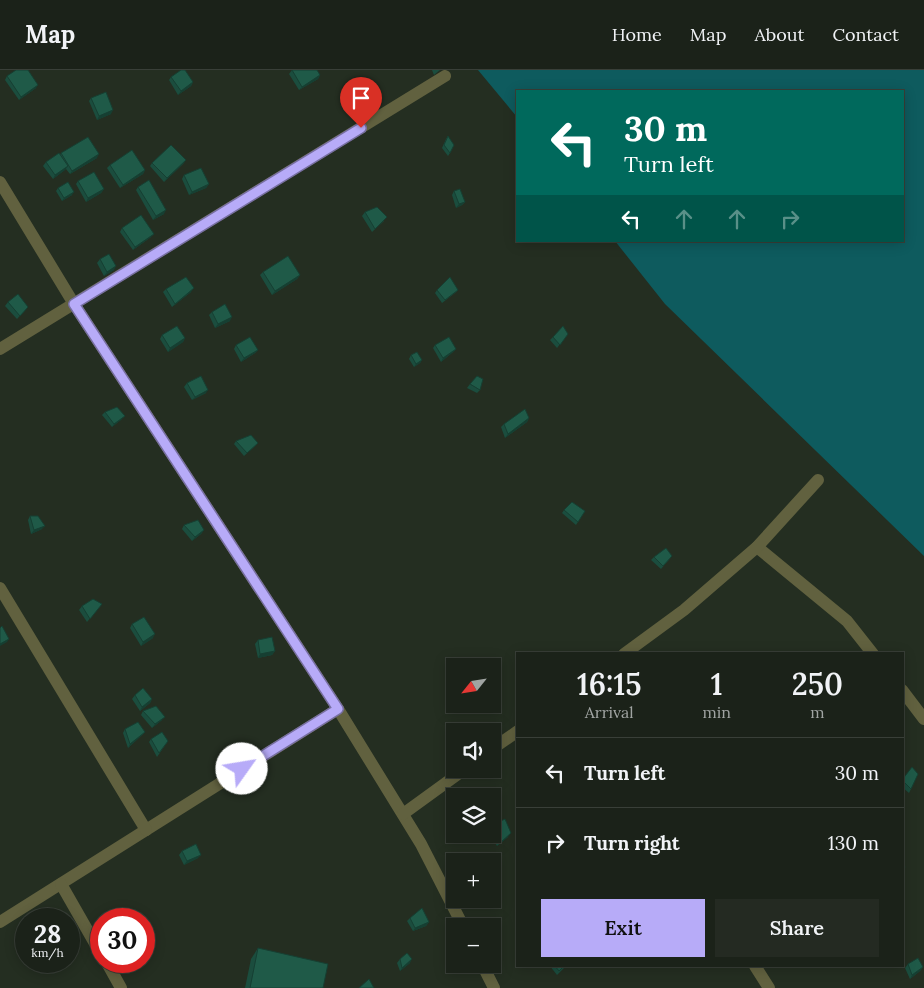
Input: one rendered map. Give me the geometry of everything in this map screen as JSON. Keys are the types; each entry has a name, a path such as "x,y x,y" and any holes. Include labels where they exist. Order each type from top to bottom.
{"street":[{"path":"0,350 445,76"},
{"path":"0,182 74,304 338,709 422,844 459,918"},
{"path":"627,652 684,610 757,547 818,480"},
{"path":"757,547 848,621 872,652"},
{"path":"0,588 146,830"},
{"path":"904,693 924,719"},
{"path":"0,922 338,709"},
{"path":"501,743 516,732"},
{"path":"403,814 453,778"},
{"path":"61,884 90,935"},
{"path":"755,967 769,988"},
{"path":"113,973 121,988"},
{"path":"486,973 494,988"}],"water":[{"path":"478,70 924,70 924,556 665,304 616,242 904,242 904,90 516,90 516,116"}],"building":[{"path":"16,70 28,70 38,85 21,97 7,76"},
{"path":"181,70 185,70 193,82 181,91 171,77"},
{"path":"292,70 317,70 320,75 302,87"},
{"path":"106,92 113,110 99,116 91,98"},
{"path":"448,136 454,145 450,153 444,145"},
{"path":"88,137 99,154 72,171 61,153"},
{"path":"171,145 186,160 167,178 152,163"},
{"path":"132,150 145,170 123,185 110,165"},
{"path":"59,153 68,166 55,175 46,162"},
{"path":"201,168 209,184 192,192 184,175"},
{"path":"94,172 104,189 88,198 78,181"},
{"path":"149,180 166,210 156,216 138,187"},
{"path":"68,182 74,192 64,198 58,188"},
{"path":"460,189 465,202 459,204 454,191"},
{"path":"377,207 387,217 375,229 365,212"},
{"path":"141,215 154,234 135,247 122,228"},
{"path":"109,254 116,266 107,272 100,259"},
{"path":"288,256 300,275 275,291 263,272"},
{"path":"186,277 194,288 175,304 166,289"},
{"path":"450,277 458,290 445,300 437,290"},
{"path":"18,294 28,307 20,316 8,302"},
{"path":"225,304 232,317 218,324 212,312"},
{"path":"177,326 185,338 170,348 162,335"},
{"path":"563,326 568,334 560,345 553,337"},
{"path":"250,337 258,350 244,358 236,345"},
{"path":"449,337 456,349 443,358 435,345"},
{"path":"417,352 422,360 416,364 411,355"},
{"path":"201,376 208,390 195,397 187,383"},
{"path":"477,376 483,379 480,390 470,384"},
{"path":"117,407 125,416 114,424 105,412"},
{"path":"525,409 529,418 508,434 504,424"},
{"path":"251,435 258,443 247,453 236,441"},
{"path":"572,502 585,511 578,522 564,510"},
{"path":"30,516 38,516 45,526 34,530"},
{"path":"198,520 204,530 195,537 184,525"},
{"path":"666,548 672,556 663,566 654,557"},
{"path":"93,599 102,604 90,619 82,606"},
{"path":"144,617 155,634 143,642 132,624"},
{"path":"2,626 9,639 0,644 0,628"},
{"path":"272,637 275,651 260,654 258,640"},
{"path":"143,688 152,699 142,707 135,695"},
{"path":"156,706 165,717 155,724 143,711"},
{"path":"138,722 145,732 130,744 125,729"},
{"path":"162,732 168,741 159,753 151,739"},
{"path":"912,767 918,774 911,789 904,782 904,777"},
{"path":"505,819 511,833 501,842 501,821"},
{"path":"196,844 201,855 187,861 182,851"},
{"path":"422,908 429,922 415,928 410,918"},
{"path":"258,948 328,964 323,988 250,988"},
{"path":"407,953 412,959 402,968 400,959"},
{"path":"918,958 923,967 912,975 908,964"},
{"path":"369,979 374,988 359,988"}],"route":[{"path":"242,769 338,709 74,304 361,128"}]}
